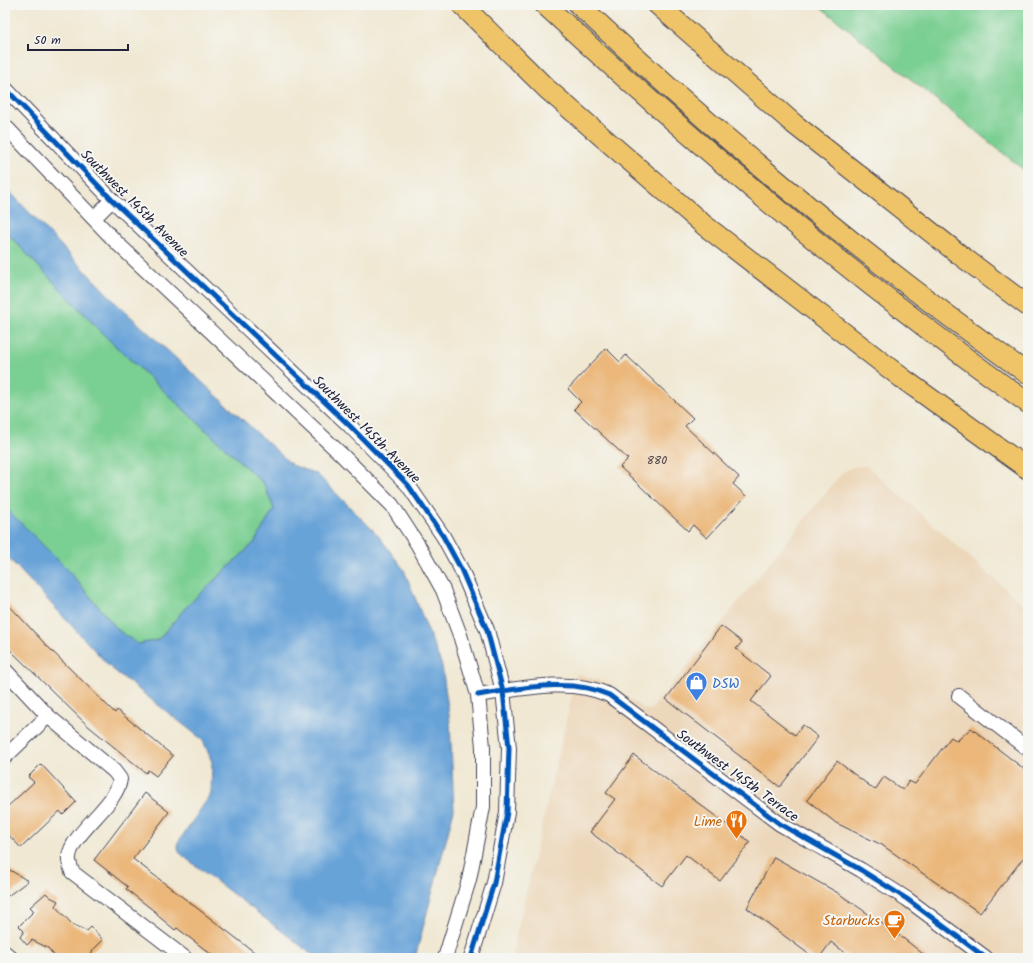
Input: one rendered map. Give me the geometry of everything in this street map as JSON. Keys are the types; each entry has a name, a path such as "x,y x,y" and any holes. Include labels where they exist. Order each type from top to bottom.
{"highway":[{"path":"462,5 547,89 704,225 907,382 1028,469"},
{"path":"545,5 678,125 788,219 912,317 1028,403"},
{"path":"579,5 692,107 803,201 926,299 1028,374"},
{"path":"658,5 794,124 960,256 1028,306"}],"street":[{"name":"Southwest 145th Avenue","path":"5,88 112,200 350,426 408,485 443,536 461,569 487,630 503,691 509,748 507,812 494,883 471,958"},
{"path":"5,126 118,244 342,455 392,505 418,545 443,590 460,635 478,695 484,747 483,807 469,880 445,958"},
{"path":"94,218 112,200"},
{"path":"5,670 48,716 118,776 119,782 113,794 75,844 69,857 72,872 185,958"},
{"name":"Southwest 145th Terrace","path":"478,695 503,691 577,686 598,690 609,695 780,824 861,870 907,900 986,958"},
{"path":"959,696 1028,749"},
{"path":"5,757 48,716"},
{"path":"5,953 11,958"}],"shaded area":[{"path":"867,466 1028,609 1028,958 511,958 577,674 604,682 646,710 652,709 842,473 853,467"}],"green space":[{"path":"818,5 1028,5 1028,173"},
{"path":"5,231 108,339 264,484 274,509 254,543 188,605 158,640 138,644 119,631 66,568 5,507"}],"water":[{"path":"5,187 116,303 292,465 317,474 377,534 404,570 442,666 450,722 454,810 415,958 317,958 179,852 177,844 211,794 212,762 203,740 111,668 5,554 5,507 66,568 119,631 138,644 158,640 188,605 254,543 274,509 264,484 108,339 5,231"}],"building":[{"path":"606,348 620,362 626,355 693,418 685,426 739,477 733,484 746,496 707,538 693,525 688,531 620,467 628,459 574,409 581,402 568,389"},
{"path":"5,601 47,646 115,713 117,710 173,756 156,776 148,770 146,773 87,725 5,645"},
{"path":"721,626 742,642 736,649 771,676 751,701 795,735 803,725 818,737 780,787 666,699"},
{"path":"971,728 1028,772 1028,852 980,913 882,845 836,823 807,800 837,761 875,790 884,777 903,790 909,781 915,784 951,737 957,741"},
{"path":"634,755 750,842 720,881 686,855 662,886 590,832 615,799 606,793"},
{"path":"41,764 76,802 63,815 60,811 21,848 5,831 5,809 34,782 28,777"},
{"path":"145,793 169,812 133,859 262,958 216,958 177,928 175,930 157,915 158,914 126,889 128,887 94,860"},
{"path":"774,857 838,893 903,938 928,958 852,958 831,942 819,958 814,958 747,908"},
{"path":"5,867 28,881 5,898"},
{"path":"46,893 58,901 55,906 73,925 87,931 91,927 103,940 93,950 89,958 56,958 48,948 32,940 27,945 20,937 24,931 19,926 34,911 30,907"}],"cycle path":[{"path":"5,88 112,200 350,426 408,485 443,536 461,569 487,630 503,691 509,748 507,812 494,883 471,958"},
{"path":"478,695 544,686 578,687 609,695 780,824 861,870 907,899 986,958"}],"place":[{"name":"DSW","path":"696,702"},
{"name":"Lime","path":"737,840"},
{"name":"Starbucks","path":"895,940"}]}
